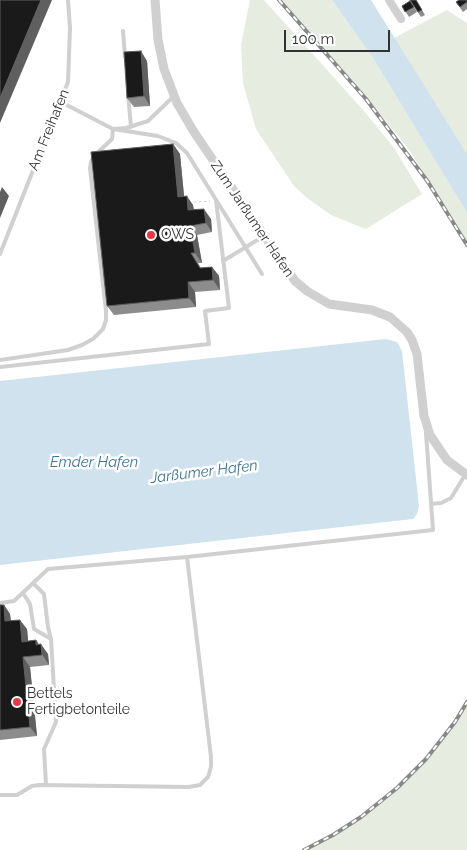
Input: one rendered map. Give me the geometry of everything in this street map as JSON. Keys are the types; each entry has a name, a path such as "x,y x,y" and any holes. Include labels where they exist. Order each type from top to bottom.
{"street":[{"name":"Zum Jarßumer Hafen","path":"155,0 158,40 166,77 194,132 291,277 307,292 319,299 337,306 382,313 396,321 407,332 417,354 425,423 433,442 444,457 466,474"},
{"path":"389,0 401,19"}],"lane":[{"name":"Am Freihafen","path":"0,254 68,82 70,28 68,0"},
{"path":"123,31 125,60"},
{"path":"128,89 131,127"},
{"path":"113,129 131,127 148,121 174,96"},
{"path":"61,102 113,129 158,136 176,143 187,153 262,274"},
{"path":"0,360 68,350 82,345 103,329 106,311 90,168 94,156 112,138 113,129"},
{"path":"0,367 209,344 205,311 229,308 216,200"},
{"path":"223,261 264,236"},
{"path":"0,603 14,601 48,569 187,557 433,530 425,423"},
{"path":"431,504 441,503 450,498 466,474"},
{"path":"0,795 17,795 32,786 46,785 189,787 200,785 208,777 211,757 187,557"},
{"path":"33,583 44,594 51,639 56,722 44,749 46,785"},
{"path":"22,593 30,604 34,629 51,639"}],"shaded area":[{"path":"250,0 264,0 364,111 394,148 422,194 366,229 331,215 294,186 256,129 243,83 241,45"},
{"path":"279,0 332,0 373,58 467,213 467,245 410,151 365,95"},
{"path":"447,10 467,23 467,154 394,38"},
{"path":"467,702 467,850 304,850 333,835 361,817 397,788 427,759 455,722"}],"water":[{"path":"332,0 371,0 467,154 467,213 373,58"},
{"name":"Emder Hafen","path":"386,339 397,342 402,351 419,506 417,514 413,519 0,565 0,381"}],"building":[{"path":"0,0 41,0 0,98"},
{"path":"410,0 416,0 422,10 418,12"},
{"path":"467,0 467,2 460,7 456,2"},
{"path":"410,1 414,7 405,12 402,6"},
{"path":"141,51 144,96 127,98 124,52"},
{"name":"OWS","path":"173,144 178,197 187,196 188,210 204,209 206,223 190,226 195,253 191,253 200,268 212,267 213,280 188,282 189,298 107,306 91,152"},
{"name":"Bettels Fertigbetonteile","path":"0,605 4,605 5,621 20,620 22,642 36,640 36,645 41,644 42,655 23,657 30,727 0,730"}],"railway":[{"path":"279,0 366,99 428,182 467,245"},
{"path":"304,850 333,835 361,817 397,788 426,759 455,722 467,702"}],"place":[{"name":"OWS","path":"151,235"},
{"name":"Bettels Fertigbetonteile","path":"17,702"}],"water label":[{"name":"Jarßumer Hafen","path":"204,472"}]}
